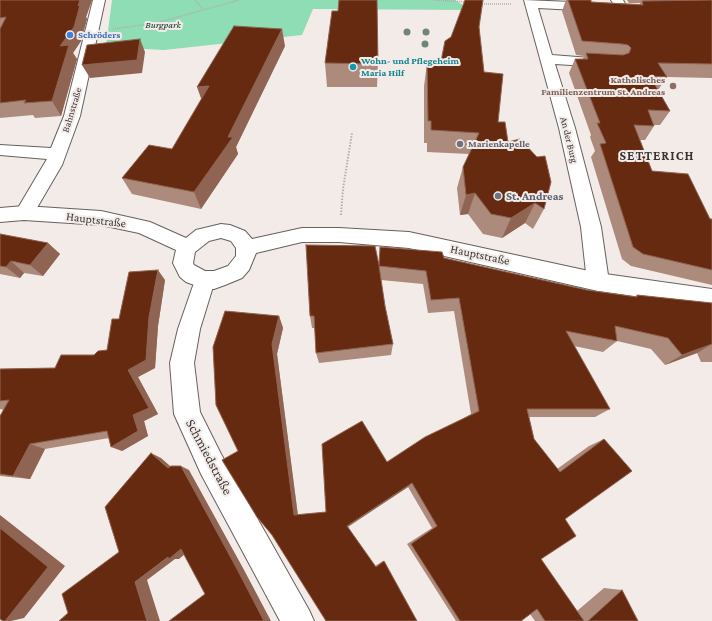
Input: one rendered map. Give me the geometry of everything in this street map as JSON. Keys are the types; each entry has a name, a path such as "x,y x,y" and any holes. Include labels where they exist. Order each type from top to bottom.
{"street":[{"name":"Bahnstraße","path":"24,213 53,165 72,116 98,0"},
{"path":"531,2 620,4 635,9"},
{"name":"An der Burg","path":"531,2 546,59 567,128 590,227 598,282"},
{"path":"546,59 615,63"},
{"path":"0,150 57,154"},
{"name":"Hauptstraße","path":"0,215 24,213 101,218 144,227 188,247"},
{"path":"221,231 230,232 238,236 243,241 246,248 246,256 242,264 235,272 225,277 205,280 193,276 187,271 183,263 184,255 188,247 202,235 221,231"},
{"name":"Hauptstraße","path":"246,248 302,235 339,235 409,240 598,282 712,298"},
{"name":"Schmiedstraße","path":"205,280 189,329 182,363 186,414 298,621"}],"path":[{"path":"195,0 204,10"},
{"path":"92,32 156,23 239,0"},
{"path":"433,0 469,2"},
{"path":"475,3 531,2"},
{"path":"341,219 343,189 352,133"}],"green space":[{"name":"Burgpark","path":"112,0 455,0 471,10 313,9 302,35 164,50 145,49 105,53"}],"building":[{"path":"0,0 80,0 74,27 60,46 69,45 52,101 24,103 26,100 0,103 0,29 6,17 0,18"},
{"path":"339,0 377,0 378,64 325,63 332,11 338,11"},
{"path":"465,0 483,0 479,27 484,72 503,74 498,122 505,122 508,142 520,139 537,157 545,156 551,182 544,209 535,203 511,218 491,214 475,193 466,195 463,167 479,133 431,130 431,121 428,121 427,64 440,66 445,41 451,37"},
{"path":"568,0 591,0 591,2 643,5 642,1 712,0 712,64 658,63 667,77 650,76 670,111 648,110 654,126 634,125 652,171 688,174 710,219 712,219 712,270 643,254 633,247 600,144 606,143 597,123 600,123 575,59 588,59 586,53 623,55 629,53 631,48 628,45 622,44 582,41"},
{"path":"234,26 282,29 228,137 233,137 194,192 122,178 149,145 172,149 209,86 197,87"},
{"path":"140,39 137,60 82,65 87,45"},
{"path":"0,234 48,243 30,265 11,261 6,267 0,266"},
{"path":"306,245 375,246 379,265 380,247 442,252 444,258 587,290 637,297 637,295 712,303 712,344 682,355 668,338 615,326 617,341 566,331 610,409 527,409 534,439 560,472 604,439 632,471 565,519 576,536 541,559 584,621 545,621 537,609 521,621 460,621 411,544 437,526 412,483 347,526 376,567 384,561 417,621 326,621 272,535 257,517 222,460 238,451 216,405 213,347 225,311 279,316 272,344 294,515 326,512 322,444 362,421 387,462 425,437 479,411 459,298 431,300 426,271 379,266 393,344 316,353 314,316 310,316"},
{"path":"158,270 149,317 146,360 128,370 149,408 133,415 138,431 111,447 107,431 30,444 13,476 0,474 0,416 9,400 0,401 0,369 55,368 61,355 94,355 98,351 107,350 112,319 119,319 129,272"},
{"path":"151,453 168,468 171,466 181,466 264,621 169,621 205,594 181,549 135,582 147,621 59,621 68,613 62,594 119,552 105,507"},
{"path":"0,528 48,567 5,621 0,619"},
{"path":"622,590 638,621 588,621"}],"place":[{"name":"Schröders","path":"70,35"},
{"name":"Wohn- und Pflegeheim Maria Hilf","path":"353,67"},
{"name":"Katholisches Familienzentrum St. Andreas","path":"673,86"},
{"name":"Marienkapelle","path":"460,144"},
{"name":"St. Andreas","path":"498,196"}],"district":[{"name":"SETTERICH","path":"657,156"}]}
